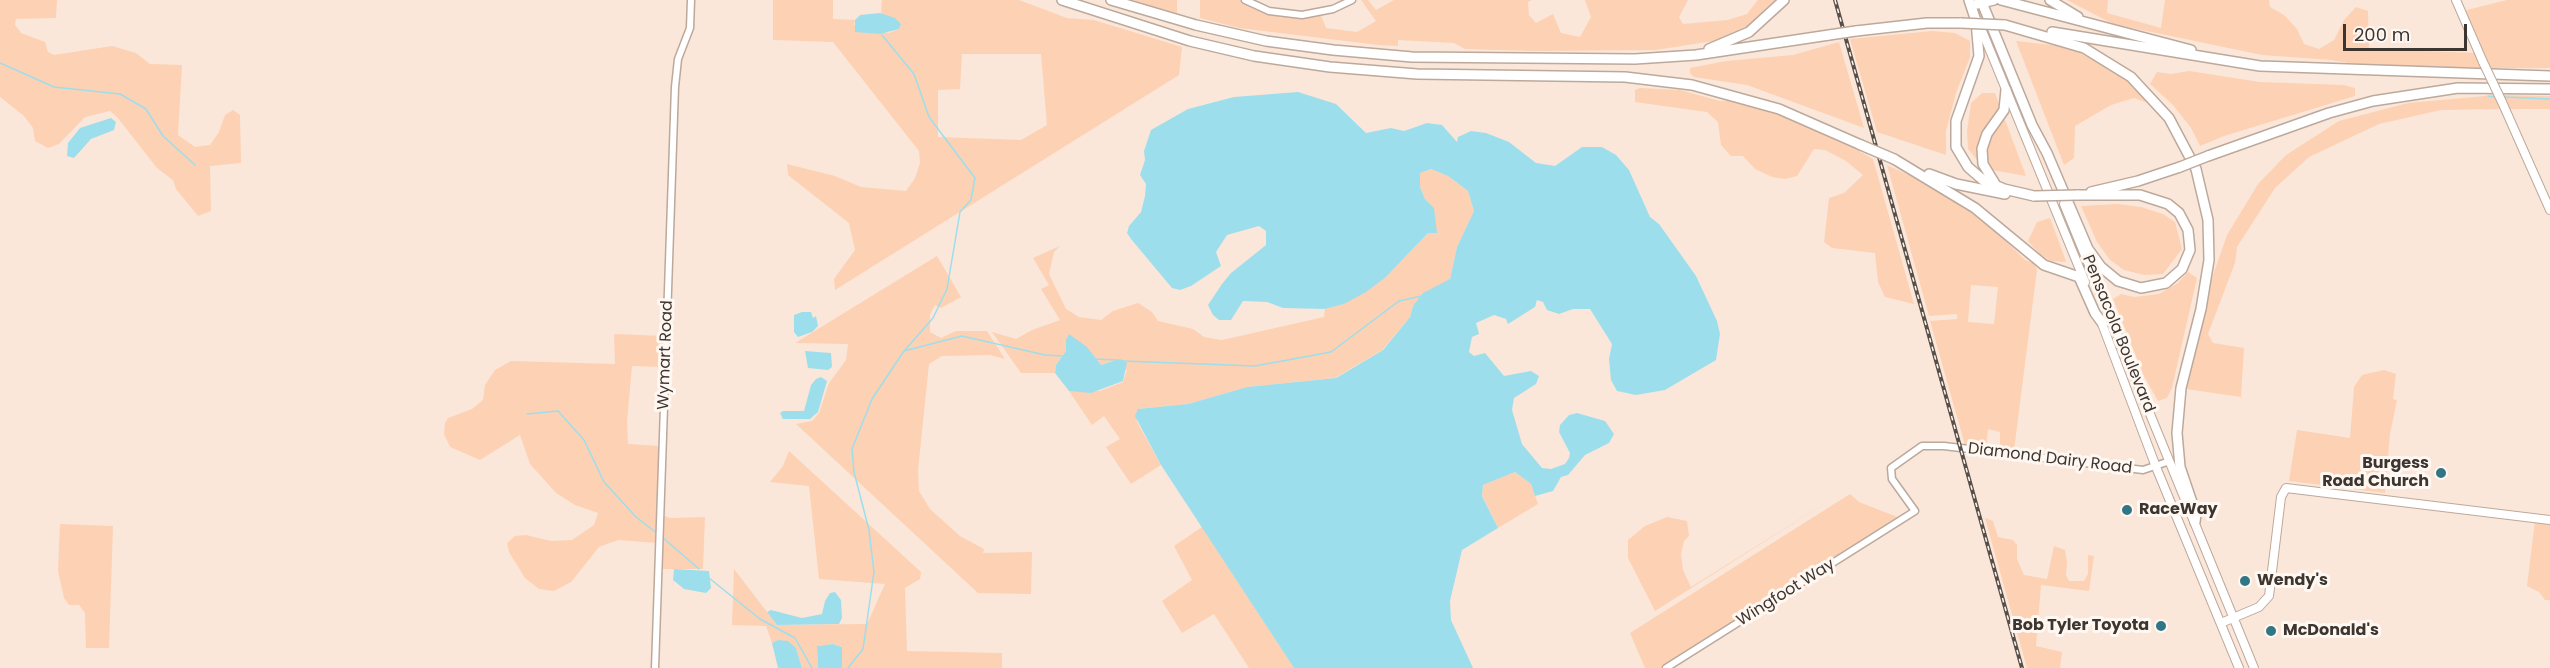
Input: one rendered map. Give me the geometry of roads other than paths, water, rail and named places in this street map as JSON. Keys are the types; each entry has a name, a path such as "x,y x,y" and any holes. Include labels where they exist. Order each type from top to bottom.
{"highway":[{"path":"1062,0 1190,41 1254,56 1330,68 1417,74 1625,77 1692,85 1779,109 1956,184 1994,192 2034,196 2077,195 2140,195 2168,204 2179,213 2188,230 2190,250 2182,269 2166,283 2148,288 2126,284 2106,272 2088,249 2048,153 2032,125"},
{"path":"1111,0 1217,31 1333,50 1474,58 1599,60 1678,57 1927,22 2005,25 2236,64 2309,70 2550,76"},
{"path":"1678,57 1742,36 1761,23 1784,0"},
{"path":"1994,0 1971,3 1978,31 1979,56 1956,121 1955,142 1968,167 1983,180 1997,187 2034,196"},
{"path":"2001,0 2236,64"},
{"path":"2050,0 2091,24"},
{"name":"Pensacola Boulevard","path":"1982,1 2032,125"},
{"path":"2005,25 2067,41 2116,66 2144,90 2169,118 2196,169 2207,211 2209,253 2201,309 2180,395 2177,433 2180,467 2196,514 2193,523"},
{"path":"2077,195 2138,181 2329,113 2373,101 2458,88 2550,89"},
{"path":"1997,187 1983,164 1982,149 1987,134 2004,110 2006,90"},
{"path":"1894,159 1975,208 2044,265 2079,277 2095,313 2103,324"}],"main road":[{"path":"2456,0 2550,210"},
{"name":"Pensacola Boulevard","path":"1971,3 2103,324 2156,467 2239,668"},
{"name":"Pensacola Boulevard","path":"2032,125 2254,668"},
{"path":"2156,467 2172,474 2193,523 2182,527"},
{"path":"2221,623 2259,607 2269,596 2281,497 2286,488 2550,520"}],"street":[{"name":"Wymart Road","path":"655,668 675,87 678,60 690,28 691,0"},
{"path":"1245,0 1269,11 1302,15 1333,9 1352,0"},
{"name":"Diamond Dairy Road","path":"1907,501 1892,479 1893,464 1916,449 1929,445 2143,470 2170,461"},
{"path":"1905,518 1907,501"},
{"name":"Wingfoot Way","path":"1666,668 1905,518 1915,511 1907,501"}],"water":[{"path":"880,13 895,18 901,24 899,29 880,34 855,32 855,20 860,15"},
{"path":"1298,92 1336,104 1366,133 1391,128 1404,131 1427,123 1442,125 1457,142 1458,137 1471,131 1486,133 1509,142 1536,163 1555,166 1582,147 1602,147 1616,155 1629,170 1650,217 1659,224 1696,276 1717,321 1720,334 1716,360 1665,390 1636,395 1617,391 1611,380 1609,359 1612,344 1590,309 1573,309 1559,314 1547,310 1543,302 1537,300 1535,307 1508,324 1506,319 1494,315 1476,323 1479,334 1472,337 1469,352 1474,356 1485,353 1504,376 1531,371 1539,376 1536,384 1514,398 1512,410 1522,444 1542,468 1551,469 1565,464 1569,458 1570,453 1559,432 1560,425 1569,415 1577,413 1605,421 1614,434 1609,443 1585,455 1568,475 1561,477 1553,491 1535,496 1531,484 1515,472 1483,485 1482,496 1498,528 1462,550 1450,601 1451,620 1473,668 1294,668 1161,465 1135,416 1138,409 1188,404 1247,387 1336,378 1383,350 1410,317 1413,306 1423,293 1450,279 1457,247 1474,211 1468,191 1448,176 1431,169 1420,173 1420,187 1425,199 1434,208 1437,233 1428,233 1386,277 1366,292 1344,304 1325,309 1283,308 1267,302 1243,301 1231,320 1219,320 1213,315 1208,305 1222,284 1231,273 1266,245 1266,231 1259,226 1227,235 1216,252 1221,266 1191,286 1180,290 1172,288 1131,239 1127,233 1129,226 1141,212 1145,196 1146,184 1140,175 1145,160 1144,151 1151,130 1188,109 1234,97"},
{"path":"111,118 116,122 114,130 91,139 74,158 67,156 68,143 80,128"},
{"path":"811,312 813,318 816,316 818,326 812,332 798,337 794,332 794,315"},
{"path":"1069,334 1087,347 1101,365 1120,359 1127,363 1123,381 1091,393 1069,391 1055,373 1056,365 1066,351 1066,340"},
{"path":"805,351 831,353 832,367 828,370 808,368"},
{"path":"821,377 827,381 818,412 810,419 783,419 780,413 783,411 804,411 811,385"},
{"path":"674,569 709,571 711,588 706,593 684,589 673,580"},
{"path":"835,592 841,600 842,618 839,624 777,625 767,612 771,610 802,618 822,614 825,601 830,593"},
{"path":"778,640 788,641 796,648 802,668 778,668 772,643"},
{"path":"833,644 842,647 842,668 818,668 817,646"}],"waterway":[{"path":"882,35 914,74 929,117 975,178 971,200 960,212 947,289 933,318 905,350"},
{"path":"0,63 54,87 120,94 146,109 163,136 195,165"},
{"path":"2488,96 2496,97"},
{"path":"2504,97 2550,99"},
{"path":"1122,361 1255,366 1331,352 1399,301 1422,296"},
{"path":"848,668 863,649 874,572 869,530 854,472 852,449 872,399 904,351 962,336 1045,355 1063,356"},
{"path":"1095,359 1117,360"},
{"path":"527,414 558,411 584,440 604,482 636,517 658,534"},
{"path":"662,537 699,569"},
{"path":"709,578 760,619 795,638 812,668"}],"railway":[{"path":"1835,0 2022,668"}],"place":[{"name":"Burgess Road Church","path":"2441,473"},
{"name":"RaceWay","path":"2127,510"},
{"name":"Wendy's","path":"2245,581"},
{"name":"Bob Tyler Toyota","path":"2161,626"},
{"name":"McDonald's","path":"2271,631"}]}
